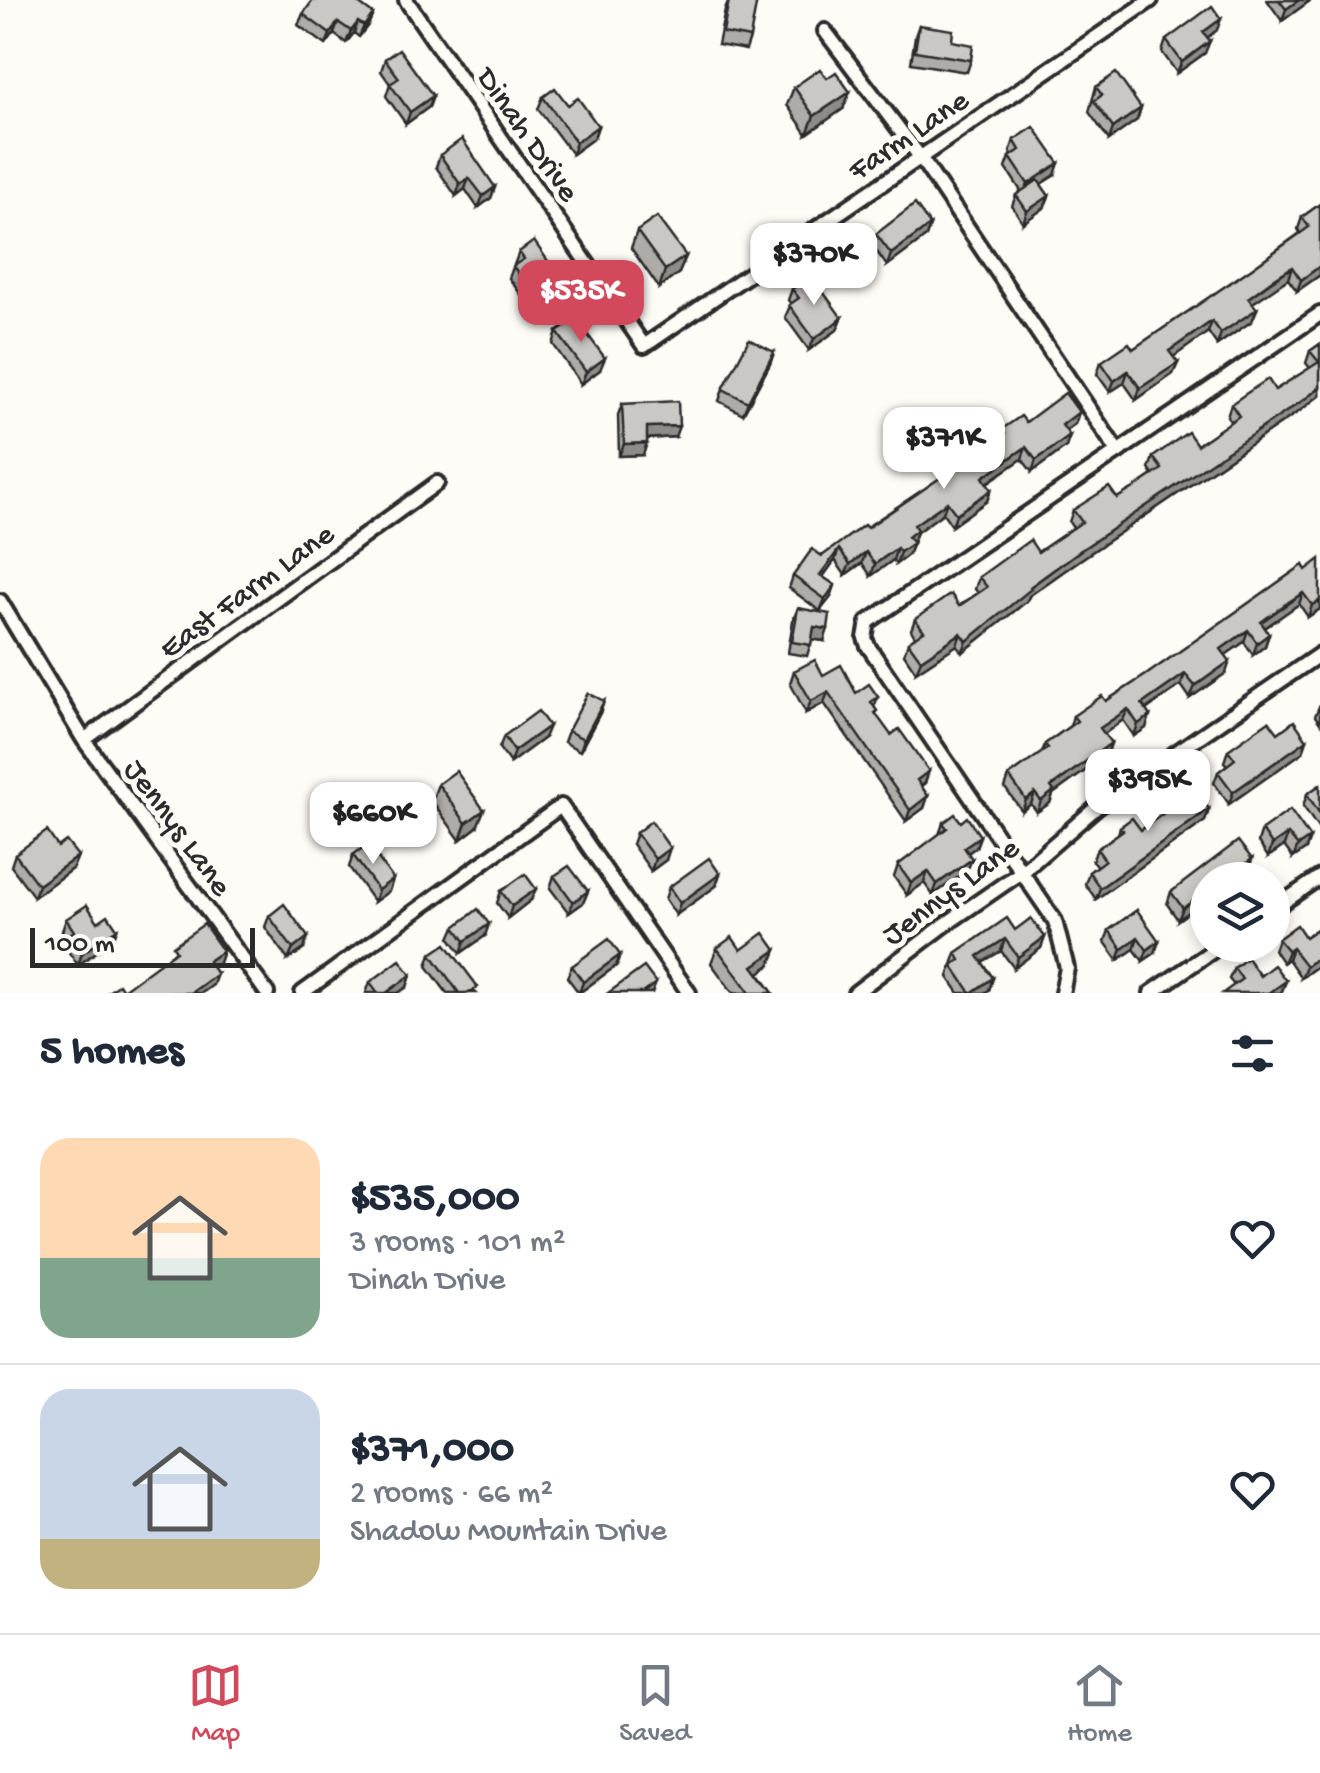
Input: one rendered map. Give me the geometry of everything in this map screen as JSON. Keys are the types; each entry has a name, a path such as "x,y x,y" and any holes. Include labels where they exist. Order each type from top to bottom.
{"street":[{"name":"Dinah Drive","path":"406,0 644,346"},
{"name":"Farm Lane","path":"644,346 1151,0"},
{"path":"825,31 920,157 1118,452"},
{"path":"1062,993 1067,968 1055,921 868,646 868,622 1320,314"},
{"name":"East Farm Lane","path":"84,740 438,483"},
{"name":"Jennys Lane","path":"1,604 84,740 263,991"},
{"name":"Jennys Lane","path":"855,993 1024,871 1098,806 1320,654"},
{"path":"302,993 561,806 689,993"},
{"path":"1290,898 1320,877"},
{"path":"1151,993 1196,962"}],"building":[{"path":"313,0 354,0 373,14 364,26 358,22 351,31 338,22 330,34 303,14"},
{"path":"729,0 757,0 750,38 723,33"},
{"path":"1279,0 1299,0 1286,9"},
{"path":"1212,6 1221,19 1203,32 1210,41 1182,62 1166,40"},
{"path":"919,25 953,30 952,41 973,45 971,60 915,51"},
{"path":"399,49 433,96 410,112 390,84 399,78 385,59"},
{"path":"820,69 827,78 836,72 850,92 814,116 794,87"},
{"path":"1116,73 1141,108 1113,128 1094,101 1102,95 1096,87"},
{"path":"555,88 568,105 578,98 598,126 576,142 543,97"},
{"path":"1034,127 1059,163 1028,184 1010,157 1020,150 1014,140"},
{"path":"462,139 495,187 483,196 469,178 460,184 440,155"},
{"path":"1038,180 1049,196 1027,211 1016,195"},
{"path":"915,204 930,225 891,254 876,234"},
{"path":"1320,204 1320,266 1301,280 1292,267 1275,278 1248,298 1257,309 1221,333 1212,321 1169,351 1178,363 1140,388 1128,371 1114,381 1101,362 1129,343 1133,349 1309,227 1302,217"},
{"path":"657,217 686,256 665,270 637,231"},
{"path":"534,241 564,284 539,302 513,266 524,259 519,252"},
{"path":"811,275 842,318 814,339 789,305 799,298 792,289"},
{"path":"576,319 605,358 586,372 557,332"},
{"path":"749,339 774,352 748,402 723,389"},
{"path":"1320,344 1320,387 1305,399 1078,552 967,641 961,633 921,660 908,642 924,631 915,619 951,594 959,606 987,587 979,577 1030,540 1038,552 1082,522 1073,510 1109,487 1117,498 1162,469 1153,457 1188,432 1197,445 1239,416 1231,404 1244,395 1268,379 1275,390 1319,362 1310,351"},
{"path":"1065,393 1079,412 1062,425 1070,436 1036,460 1026,447 983,477 991,490 956,514 947,502 914,525 917,530 908,537 913,543 900,552 897,548 875,564 866,552 850,564 839,549 820,575 835,585 825,599 793,576 812,549 822,556 956,467 951,460 968,448 974,455 1005,434 1002,429 1021,416 1026,422"},
{"path":"678,401 679,426 647,427 647,443 624,444 622,404"},
{"path":"1320,559 1320,600 1312,605 1303,593 1287,603 1261,622 1269,634 1257,643 1248,630 1221,649 1230,661 1195,686 1185,674 1142,704 1150,716 1138,724 1128,709 1100,728 1111,743 1051,787 1054,791 1041,801 1035,793 1026,800 1009,776 1077,721 1073,716 1102,696 1106,701 1303,565 1306,570"},
{"path":"798,608 830,614 828,629 814,627 811,645 792,642"},
{"path":"815,660 823,675 841,665 856,693 869,684 878,697 871,702 875,713 891,735 899,729 929,771 917,780 928,796 910,810 828,692 811,701 794,671"},
{"path":"588,693 604,701 584,739 568,731"},
{"path":"538,711 549,726 514,751 504,736"},
{"path":"1269,721 1278,733 1294,721 1307,740 1233,792 1218,772 1235,759 1228,750"},
{"path":"456,771 484,810 466,823 438,784"},
{"path":"1178,783 1182,789 1190,783 1209,809 1100,888 1089,872 1105,860 1097,849 1123,830 1120,827 1132,818 1141,830 1173,806 1164,793"},
{"path":"1320,785 1320,814 1307,794"},
{"path":"1290,810 1310,838 1298,846 1288,834 1272,845 1262,830"},
{"path":"955,814 961,822 967,817 980,836 964,847 972,859 937,884 928,871 911,883 898,865 947,828 943,823"},
{"path":"651,821 670,848 655,859 636,833"},
{"path":"47,831 58,847 66,841 78,856 38,885 15,854"},
{"path":"1238,841 1252,859 1248,862 1210,862"},
{"path":"368,844 393,879 378,890 353,855"},
{"path":"709,858 720,874 680,903 669,887"},
{"path":"569,866 588,891 573,902 554,876"},
{"path":"525,874 536,889 512,906 501,891"},
{"path":"1190,878 1190,903 1183,908 1171,892"},
{"path":"284,904 308,937 293,949 269,916"},
{"path":"87,905 98,922 108,915 117,929 82,953 69,935 74,931 66,919"},
{"path":"478,909 489,924 465,941 455,927"},
{"path":"1137,910 1159,941 1147,950 1138,937 1122,949 1109,930"},
{"path":"1007,918 1015,930 1031,918 1045,937 1018,957 1005,939 978,956 993,978 971,993 952,965 960,960 956,953"},
{"path":"204,924 223,951 208,961 217,974 191,993 107,993 119,984 123,990 176,951 173,946"},
{"path":"1297,925 1305,937 1320,927 1320,956 1306,966 1290,950 1290,930"},
{"path":"764,933 776,950 753,966 773,993 750,993 717,948 732,937 741,950"},
{"path":"609,939 620,955 583,982 572,966"},
{"path":"446,944 478,987 469,993 459,993 431,954"},
{"path":"400,960 411,975 386,993 378,993 370,982"},
{"path":"1250,962 1260,976 1274,965 1286,981 1269,993 1223,993 1242,979 1234,968"},
{"path":"644,967 656,983 642,993 608,993"}]}
